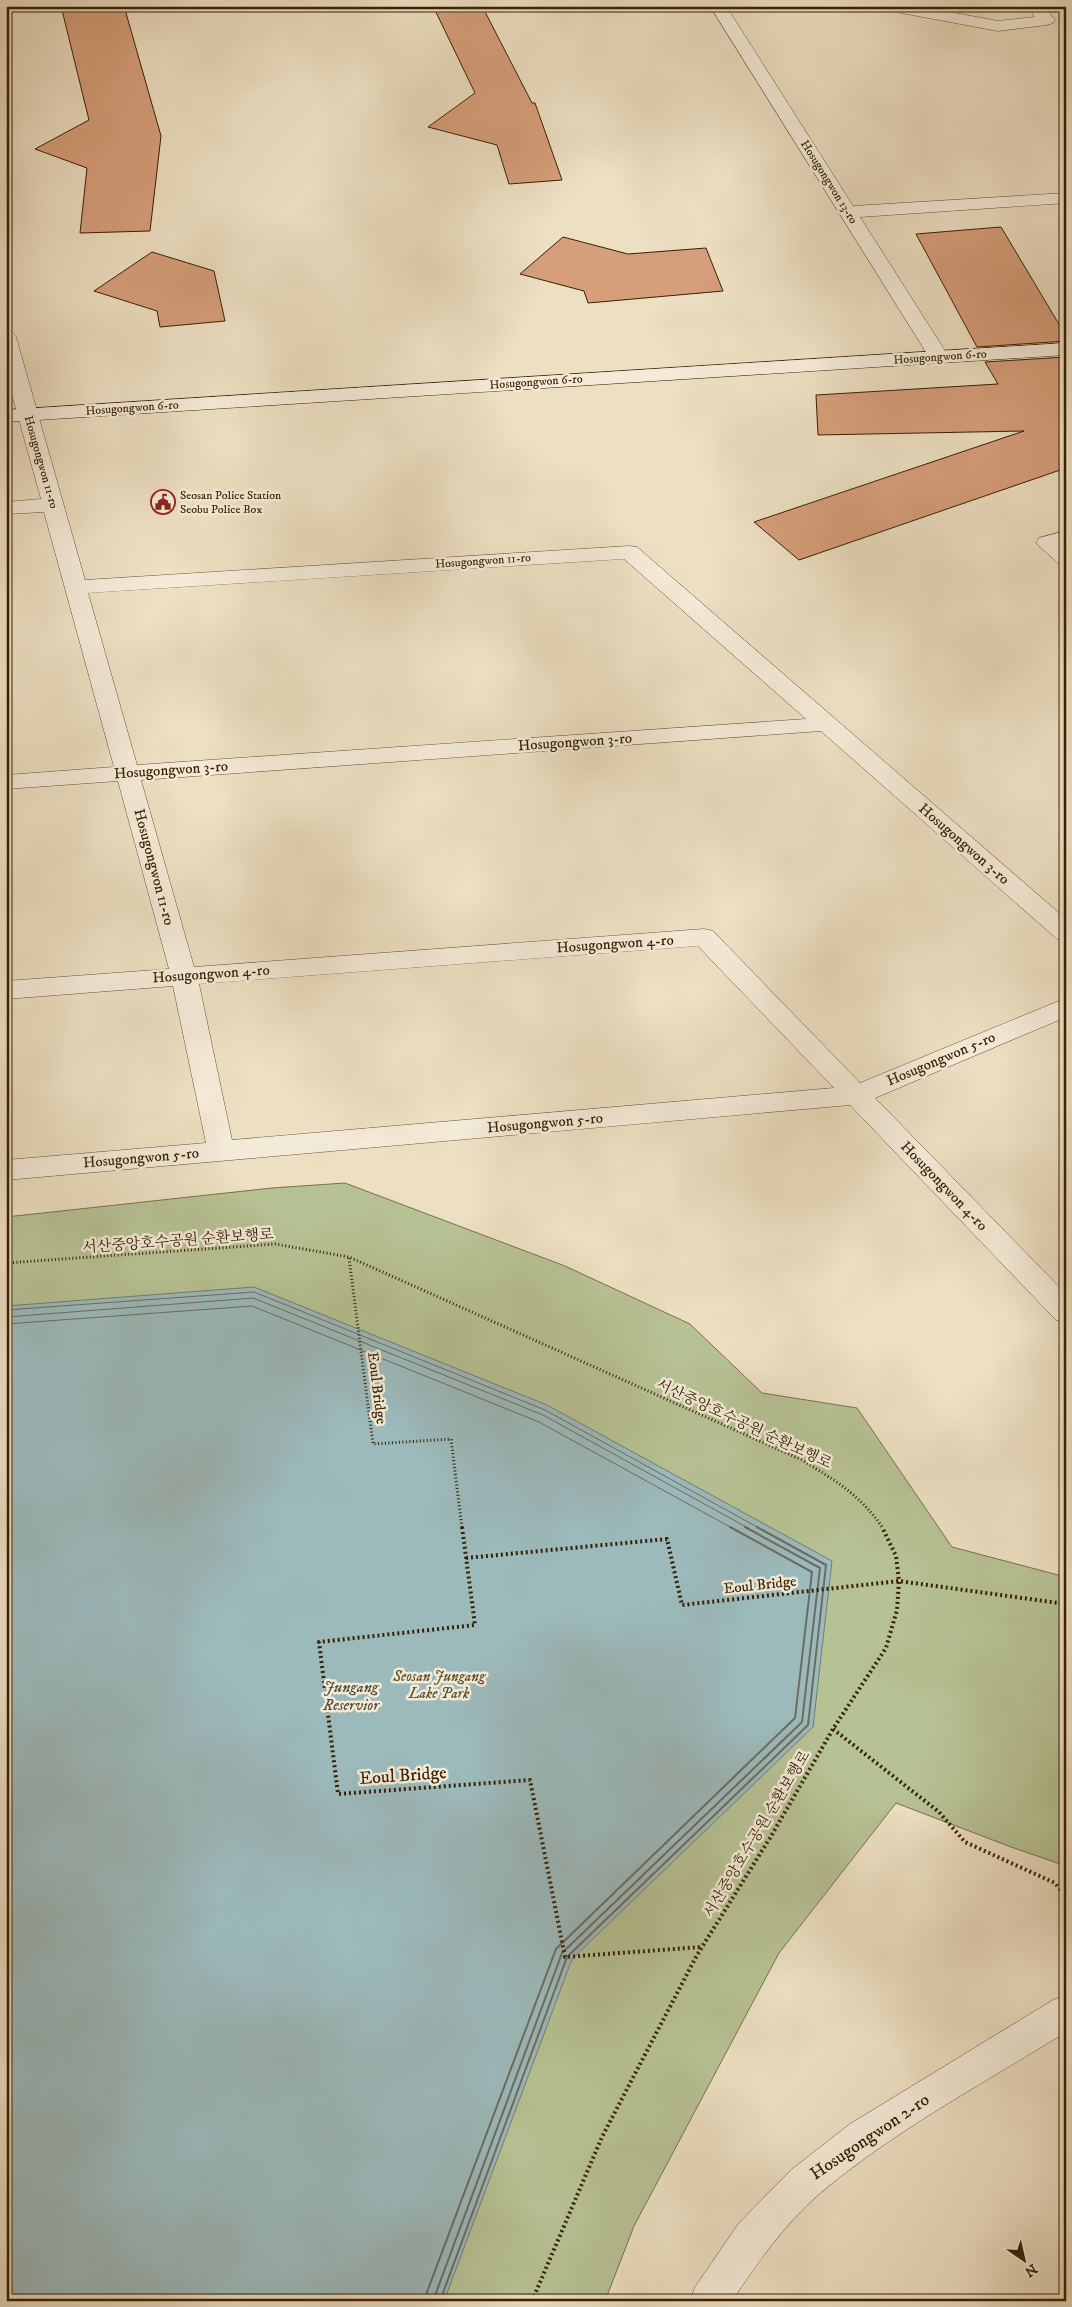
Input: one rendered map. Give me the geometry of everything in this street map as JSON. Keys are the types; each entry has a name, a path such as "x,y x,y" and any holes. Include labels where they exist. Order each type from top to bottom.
{"street":[{"name":"Hosugongwon 13-ro","path":"718,6 939,357"},
{"path":"891,6 998,26 1047,20 1035,6"},
{"path":"848,212 1066,198"},
{"name":"Hosugongwon 11-ro","path":"6,337 17,415 53,505 128,773 184,976 221,1151"},
{"name":"Hosugongwon 6-ro","path":"17,415 1066,349"},
{"path":"6,508 53,505"},
{"path":"1066,537 1047,543 1066,558"},
{"name":"Hosugongwon 11-ro","path":"76,587 629,552 826,724"},
{"name":"Hosugongwon 3-ro","path":"6,782 826,724 1066,933"},
{"name":"Hosugongwon 4-ro","path":"6,990 704,937 1066,1312"},
{"name":"Hosugongwon 5-ro","path":"6,1170 856,1095 1066,1007"},
{"name":"Hosugongwon 2-ro","path":"709,2301 753,2236 804,2183 863,2137 1066,2012"}],"path":[{"name":"서산중앙호수공원 순환보행로","path":"6,1263 275,1244 349,1257 793,1456 835,1480 856,1495 871,1511 886,1533 896,1556 899,1581 897,1610 886,1648 833,1729 770,1838 702,1947 602,2137 532,2301"},
{"name":"Eoul Bridge","path":"349,1257 373,1444 450,1439 475,1625 319,1642 338,1794 530,1780 565,1957 702,1947"},
{"name":"Eoul Bridge","path":"466,1558 666,1540 682,1605 899,1581"},
{"path":"899,1581 1066,1604"},
{"path":"833,1729 939,1812 965,1842 1055,1883 1066,1897"}],"green space":[{"name":"Jungang Reservior","path":"345,1183 565,1266 690,1324 762,1393 857,1408 952,1547 1066,1577 1066,1866 896,1803 779,1953 634,2226 605,2301 6,2301 6,1217 272,1188"}],"water":[{"name":"Jungang Reservior","path":"254,1287 547,1405 832,1561 813,1727 572,1959 444,2301 6,2301 6,1306"}],"building":[{"path":"61,6 124,6 161,136 150,231 80,233 87,168 35,149 89,120"},
{"path":"433,6 482,6 532,103 535,103 562,180 509,184 497,145 428,127 475,93"},
{"path":"1001,227 1066,336 1066,341 977,347 916,234"},
{"path":"563,237 628,254 706,248 723,291 588,303 584,291 520,274"},
{"path":"152,252 214,271 225,321 160,327 157,311 94,291"},
{"path":"1066,357 1066,468 799,560 754,522 1024,431 818,435 816,395 998,384 985,362"}],"place":[{"name":"Seosan Police Station Seobu Police Box","path":"163,502"}],"park label":[{"name":"Seosan Jungang Lake Park","path":"439,1684"}]}
